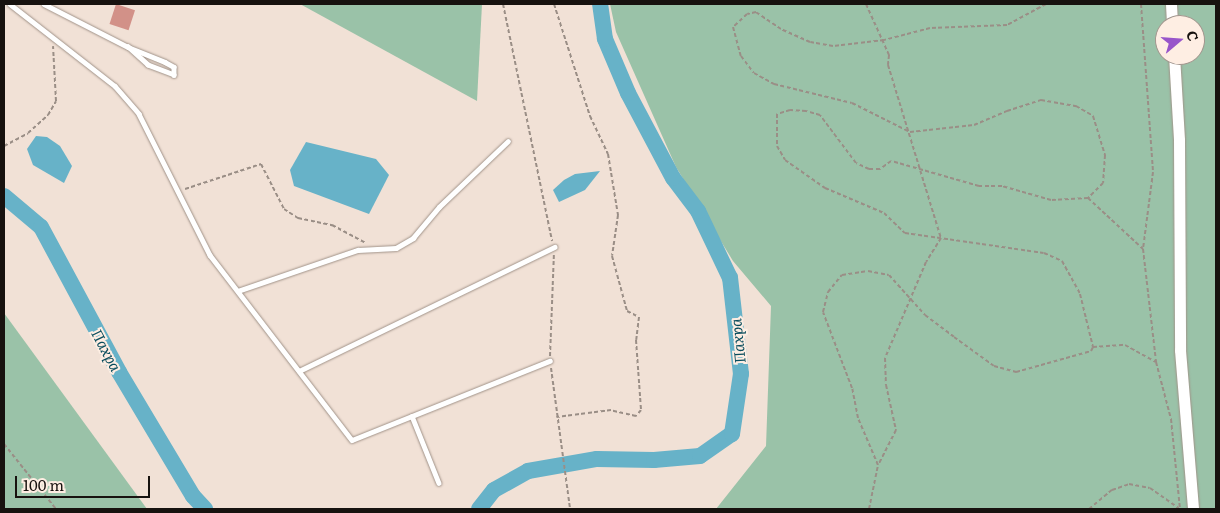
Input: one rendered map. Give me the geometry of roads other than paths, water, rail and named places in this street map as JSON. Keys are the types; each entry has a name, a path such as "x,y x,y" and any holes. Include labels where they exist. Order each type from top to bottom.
{"street":[{"path":"1175,65 1179,140 1180,350 1193,509"}],"lane":[{"path":"10,4 52,34 115,86 139,114 210,255 352,440 550,360"},
{"path":"44,4 128,47 166,62 174,67 174,75 148,65 128,47"},
{"path":"238,291 358,250 396,248 413,238 439,207 508,141"},
{"path":"299,371 554,248"},
{"path":"412,416 439,483"}],"water":[{"path":"36,136 47,137 60,146 72,166 64,183 33,165 27,149"},
{"path":"306,142 376,159 389,175 369,214 294,186 290,170"},
{"path":"600,171 585,190 559,202 553,190 564,180 575,174"}],"waterway":[{"name":"Пахра","path":"479,509 494,490 528,471 597,459 654,460 700,456 732,434 741,374 730,278 698,211 673,178 628,93 605,39 600,4"},
{"name":"Пахра","path":"4,196 41,227 119,372 193,496 205,509"}]}
